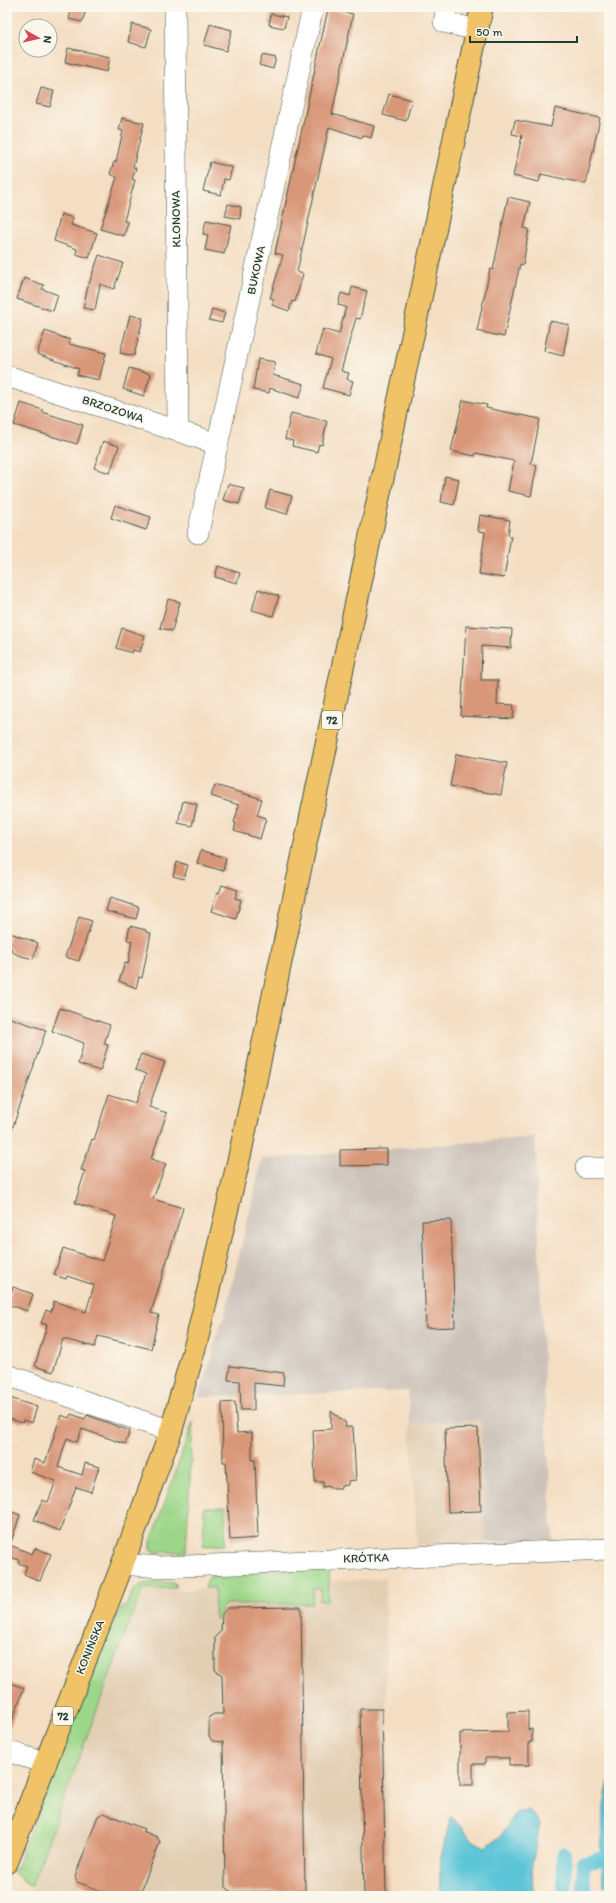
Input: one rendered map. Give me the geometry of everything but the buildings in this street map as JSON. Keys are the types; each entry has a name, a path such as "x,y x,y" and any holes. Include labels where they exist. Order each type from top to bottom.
{"main road":[{"name":"72","path":"170,1431 197,1339 240,1154 482,7"},
{"name":"KONIŃSKA","path":"7,1862 123,1562 170,1431"}],"street":[{"name":"KLONOWA","path":"174,7 178,430"},
{"name":"BUKOWA","path":"198,533 313,7"},
{"path":"448,7 444,22 477,30"},
{"name":"BRZOZOWA","path":"7,376 218,444"},
{"path":"586,1168 609,1168"},
{"path":"7,1375 170,1431"},
{"name":"KRÓTKA","path":"123,1562 140,1566 160,1567 609,1549"},
{"path":"7,1752 44,1764"}],"shaded area":[{"path":"535,1137 544,1383 553,1540 485,1542 480,1420 410,1423 408,1391 198,1397 212,1358 216,1336 224,1318 262,1159"},
{"path":"480,1420 485,1542 417,1545 410,1423"},
{"path":"385,1578 389,1896 28,1896 128,1626 144,1589 182,1590"}],"green space":[{"path":"193,1422 186,1552 155,1552 151,1549 151,1542"},
{"path":"204,1507 226,1507 225,1545 203,1546"},
{"path":"330,1567 328,1601 320,1601 321,1589 313,1589 312,1604 226,1604 221,1608 217,1620 214,1614 215,1588 205,1588 208,1578 213,1575"},
{"path":"164,1582 175,1583 175,1588 143,1589 31,1887 14,1873 87,1683 122,1607 126,1607 135,1589 144,1584"}],"water":[{"path":"609,1781 609,1886 603,1885 602,1846 604,1807"},
{"path":"529,1810 540,1824 531,1870 534,1896 439,1896 441,1857 451,1816 472,1840 485,1847 500,1837 516,1813"}],"waterway":[{"path":"564,1854 565,1896"},
{"path":"584,1896 583,1863 602,1859"}]}
